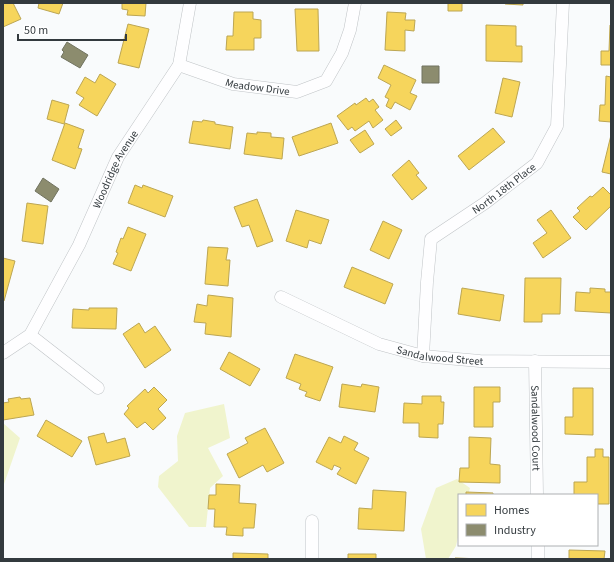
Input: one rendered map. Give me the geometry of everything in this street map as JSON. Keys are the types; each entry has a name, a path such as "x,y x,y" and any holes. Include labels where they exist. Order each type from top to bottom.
{"street":[{"name":"Woodridge Avenue","path":"3,353 30,335 79,245 118,157 179,65 190,3"},
{"name":"Meadow Drive","path":"179,65 233,84 297,92 326,81 342,54 350,30 355,3"},
{"name":"North 18th Place","path":"423,356 431,239 485,203 537,163 557,126 563,3"},
{"name":"Sandalwood Street","path":"281,297 379,344 423,356 480,361 611,362"},
{"path":"30,335 98,388"},
{"name":"Sandalwood Court","path":"535,361 537,494"},
{"path":"312,521 312,559"},
{"path":"538,546 538,559"}],"green space":[{"path":"224,404 230,438 208,448 223,476 210,488 206,527 189,527 158,487 159,476 178,461 177,436 185,413"},
{"path":"3,423 20,438 3,487"},
{"path":"457,479 470,488 468,494 458,494 458,537 456,546 448,559 426,559 421,529 436,488"}],"building: Homes":[{"path":"13,3 21,19 3,27 3,4"},
{"path":"39,3 63,3 59,14 38,8"},
{"path":"122,3 146,3 145,16 127,15 128,10 122,9"},
{"path":"448,3 462,3 462,11 448,11"},
{"path":"523,3 523,5 505,4"},
{"path":"295,9 318,9 319,51 297,51"},
{"path":"234,12 253,12 253,19 261,20 261,38 254,38 254,50 226,50 227,36 233,36"},
{"path":"387,12 406,13 405,20 415,20 414,31 405,30 405,51 385,50"},
{"path":"128,24 149,29 139,68 118,63"},
{"path":"486,25 516,26 516,46 522,46 522,62 486,61"},
{"path":"610,25 611,65 601,65 601,51 609,51"},
{"path":"384,65 416,80 410,93 417,96 410,110 395,102 391,109 386,106 389,99 385,97 391,85 378,78"},
{"path":"100,74 116,84 97,116 79,105 84,98 76,93 85,77 95,83"},
{"path":"606,76 611,77 611,122 599,121 600,105 605,105"},
{"path":"503,78 520,82 512,117 495,113"},
{"path":"366,98 369,102 373,99 379,107 375,110 383,120 373,128 369,121 355,131 352,127 348,130 337,116 355,103 356,105"},
{"path":"52,100 69,105 64,124 47,119"},
{"path":"203,120 233,127 230,149 189,143 193,121 202,122"},
{"path":"396,120 402,128 391,136 385,129"},
{"path":"65,123 84,130 78,148 82,149 75,169 52,160"},
{"path":"331,123 338,143 299,156 292,137"},
{"path":"493,128 505,142 469,170 458,156"},
{"path":"365,130 374,144 360,153 350,140"},
{"path":"257,132 271,133 271,137 284,138 282,159 244,154 247,133 257,134"},
{"path":"611,135 611,174 602,172"},
{"path":"409,160 419,173 416,175 427,188 412,200 392,175"},
{"path":"135,185 142,188 143,185 173,196 165,217 128,203"},
{"path":"603,187 611,195 611,206 586,230 573,217 580,211 577,208"},
{"path":"257,199 273,241 257,247 249,225 242,227 234,207"},
{"path":"27,203 48,206 43,244 22,241"},
{"path":"296,210 329,220 321,244 309,240 307,248 286,241"},
{"path":"551,210 571,238 543,258 533,243 547,233 537,220"},
{"path":"383,221 402,230 389,259 370,250"},
{"path":"128,227 146,234 131,271 113,264 118,253 116,252 121,238 123,239"},
{"path":"208,247 228,248 226,260 230,260 228,286 205,284"},
{"path":"3,258 15,261 4,301 3,301"},
{"path":"352,267 393,284 385,304 344,287"},
{"path":"525,278 561,278 560,314 542,314 542,322 524,322"},
{"path":"462,288 504,295 500,321 458,314"},
{"path":"590,288 605,289 605,292 611,292 611,313 575,311 576,292 590,293"},
{"path":"208,295 233,298 231,337 205,334 206,323 194,322 197,304 207,306"},
{"path":"89,308 117,308 116,329 72,328 73,309 89,310"},
{"path":"139,323 145,333 155,326 171,350 145,368 123,334"},
{"path":"229,352 260,369 250,386 220,369"},
{"path":"295,354 333,367 320,401 305,396 307,392 299,389 301,384 286,378"},
{"path":"342,384 361,387 362,384 379,387 375,412 339,407"},
{"path":"154,387 167,400 158,409 166,418 153,430 145,422 137,428 124,414 129,408 127,406 145,389 148,393"},
{"path":"474,387 500,387 500,402 493,402 493,427 474,427"},
{"path":"573,388 593,388 593,435 565,434 565,417 573,417"},
{"path":"422,396 441,396 441,402 444,402 443,424 438,424 438,438 419,437 419,423 403,423 404,403 422,404"},
{"path":"20,397 21,399 30,398 34,415 3,420 3,403 9,402 8,399"},
{"path":"46,420 82,441 72,457 37,436"},
{"path":"265,428 284,463 267,472 263,465 239,478 227,454 248,443 245,438"},
{"path":"104,433 107,443 125,438 130,456 96,465 88,437"},
{"path":"344,436 358,443 354,450 369,458 356,484 337,474 341,468 334,465 332,470 316,462 329,437 341,443"},
{"path":"469,437 491,438 490,464 500,465 500,483 459,482 460,468 469,468"},
{"path":"595,449 603,449 603,457 609,457 609,504 598,504 598,494 574,494 574,482 587,482 587,457 595,457"},
{"path":"216,484 240,485 239,503 256,504 254,528 243,528 243,536 226,535 227,527 214,527 215,509 208,509 209,495 216,495"},
{"path":"373,490 406,492 404,531 358,529 359,508 372,509"},
{"path":"466,492 493,493 493,494 466,494"},
{"path":"569,550 605,551 604,559 569,559"},
{"path":"233,553 268,554 268,559 233,559"},
{"path":"348,554 376,554 376,559 348,559"},
{"path":"455,558 483,559 455,559"}],"building: Industry":[{"path":"67,42 88,55 80,68 61,57 64,52 62,50"},
{"path":"422,66 439,66 439,83 422,83"},
{"path":"43,178 59,189 51,202 35,191"}]}
